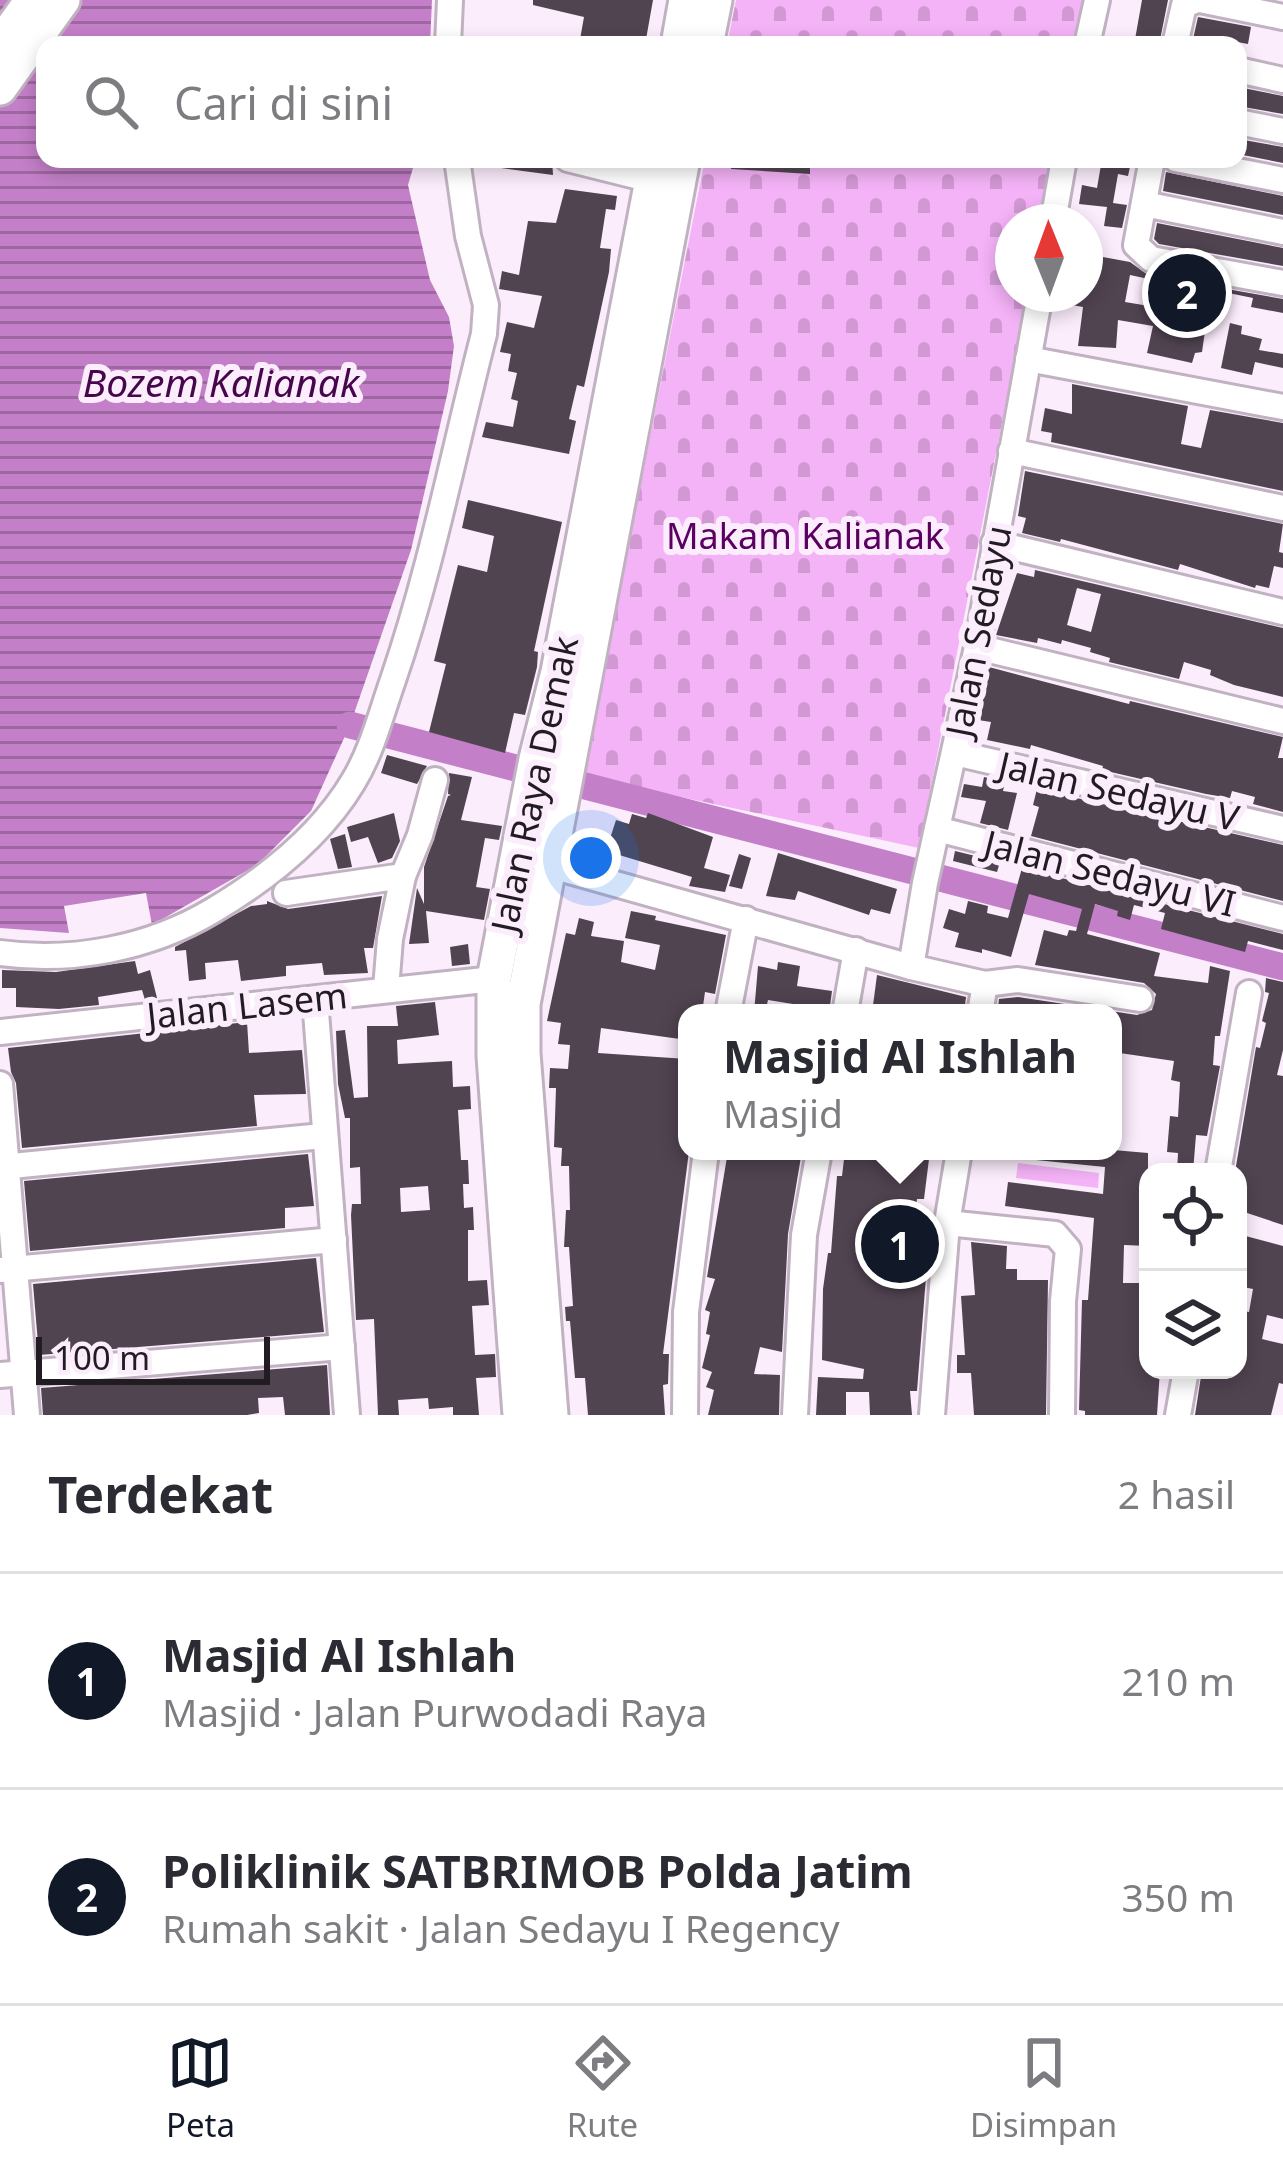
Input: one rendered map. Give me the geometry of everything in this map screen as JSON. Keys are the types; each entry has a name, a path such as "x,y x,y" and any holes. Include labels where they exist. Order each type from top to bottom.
{"highway":[{"path":"0,45 32,0"},
{"path":"37,36 63,0"},
{"path":"680,36 686,0"},
{"path":"708,36 715,0"},
{"path":"0,88 36,38"},
{"name":"Jalan Raya Demak","path":"520,1415 494,1055 494,980 544,799 681,168"},
{"name":"Jalan Raya Demak","path":"576,648 654,169"},
{"name":"Jalan Raya Demak","path":"544,799 548,865 525,984 523,1053 551,1415"}],"street":[{"path":"448,36 450,0"},
{"path":"1089,36 1096,0"},
{"path":"1177,36 1184,5 1198,0 1283,16"},
{"path":"1247,72 1283,80"},
{"path":"1247,124 1283,131"},
{"path":"0,953 107,950 141,943 197,920 264,880 321,824 353,783 382,710 440,528 486,321 459,168"},
{"path":"1056,204 1062,168"},
{"path":"1150,168 1136,245 1141,254 1283,283"},
{"path":"1222,168 1283,180"},
{"path":"1144,204 1283,232"},
{"name":"Jalan Sedayu","path":"911,967 977,647 1037,312"},
{"path":"1028,359 1283,407"},
{"path":"1011,451 1283,508"},
{"path":"994,543 1283,612"},
{"path":"977,647 1283,721"},
{"name":"Jalan Sedayu V","path":"955,753 1283,829"},
{"path":"386,989 403,876 435,780"},
{"name":"Jalan Sedayu VI","path":"937,829 1283,918"},
{"path":"548,865 985,984 1018,980 1140,999"},
{"path":"286,893 403,876"},
{"path":"730,1004 746,919"},
{"path":"847,1004 856,950"},
{"name":"Jalan Lasem","path":"0,1033 494,980"},
{"path":"982,1004 985,984"},
{"path":"1220,1163 1250,993"},
{"path":"315,999 347,1415"},
{"path":"0,1084 12,1373 27,1415"},
{"path":"3,1167 323,1136"},
{"path":"685,1415 686,1312 705,1160"},
{"path":"795,1415 804,1235 817,1160"},
{"path":"932,1415 947,1222 957,1160"},
{"path":"947,1222 1062,1238 1068,1249 1062,1415"},
{"path":"8,1270 334,1240"},
{"path":"12,1373 342,1347"},
{"path":"1178,1415 1184,1379"}],"green space":[{"path":"736,0 1084,0 1077,36 729,36"},
{"name":"Makam Kalianak","path":"703,168 1051,168 1044,204 995,204 995,312 1023,312 919,848 583,776"},
{"path":"1018,1163 1099,1173 1098,1188 1016,1178"}],"water":[{"name":"Bozem Kalianak","path":"0,0 432,0 430,36 36,36 36,168 413,168 408,185 430,280 449,317 454,346 411,550 350,725 311,811 257,865 152,925 146,893 64,906 69,933 0,928"}],"building":[{"path":"533,0 653,0 647,36 581,36 584,17 533,5"},
{"path":"1142,0 1168,0 1161,36 1136,36"},
{"path":"1198,17 1251,27 1248,44 1247,36 1194,36"},
{"path":"1247,89 1283,96 1283,114 1247,108"},
{"path":"1247,141 1283,147 1283,163 1247,156"},
{"path":"501,168 553,168 553,175"},
{"path":"810,168 810,174 731,169"},
{"path":"1100,168 1130,168 1128,176 1118,174 1113,203 1127,205 1122,228 1104,226 1107,207 1103,204 1079,204 1082,185 1097,188"},
{"path":"1166,172 1283,196 1283,215 1163,191"},
{"path":"565,189 617,196 615,210 606,209 600,248 611,249 609,272 584,387 577,385 569,419 576,421 569,454 482,437 486,422 513,427 518,401 511,399 517,373 508,371 511,354 500,352 507,322 534,328 542,296 499,289 502,271 519,275 528,221 556,223"},
{"path":"1157,223 1283,248 1283,266 1159,244 1154,239"},
{"path":"1103,257 1130,262 1148,275 1283,299 1283,313 1251,307 1253,298 1204,288 1199,316 1207,317 1202,352 1195,353 1192,363 1147,353 1153,326 1118,320 1116,348 1078,346 1082,312 1103,312","holes":["1130,275 1172,284 1167,309 1125,302"]},
{"path":"1230,323 1242,326 1241,334 1262,339 1259,350 1283,354 1283,368 1255,362 1252,375 1221,368"},
{"path":"1072,384 1188,406 1181,444 1201,448 1210,410 1283,423 1283,491 1051,442 1052,433 1041,431 1045,408 1072,414"},
{"path":"1025,471 1283,524 1279,552 1283,553 1283,568 1274,566 1269,588 1255,588 1180,564 1178,570 1022,533 1026,518 1018,516"},
{"path":"468,500 562,522 534,651 538,652 537,667 525,715 514,713 505,753 429,732 446,664 434,661 458,565 487,572 494,536 462,528"},
{"path":"1035,570 1283,628 1283,697 1234,685 1210,675 1211,670 1184,662 1179,679 1109,662 1110,658 1090,652 1091,648 1062,640 1061,644 1038,638 1037,643 996,635 1017,573 1034,577","holes":["1077,588 1101,594 1091,632 1067,625"]},
{"path":"989,667 1283,737 1278,758 1283,758 1283,812 1253,804 1255,797 1232,791 1230,798 1206,794 1102,770 1103,766 1031,745 1030,749 987,740 991,722 978,720"},
{"path":"387,755 427,766 417,784 381,773"},
{"path":"449,773 472,777 461,820 502,826 499,840 485,838 476,887 490,889 484,920 426,911 429,943 409,944 417,888 424,904 424,867 451,795"},
{"path":"984,777 1005,782 1003,791 1017,793 1008,830 980,823 986,801 961,797 964,784 982,787"},
{"path":"1037,789 1283,845 1283,901 1031,836 1039,807 1033,805"},
{"path":"394,813 400,841 392,858 378,863 368,837 351,842 347,827"},
{"path":"648,813 713,837 704,868 730,875 725,892 689,886 692,877 606,851 616,820 629,824 632,814 646,818"},
{"path":"345,834 352,867 338,869 330,839"},
{"path":"955,851 1000,862 997,872 953,861"},
{"path":"778,853 897,889 890,914 871,909 869,915 798,891 795,900 766,896"},
{"path":"739,854 751,858 742,889 729,886"},
{"path":"1022,868 1283,934 1283,950 1248,941 1245,952 1161,929 1165,913 1134,905 1130,920 1095,904 1087,934 1160,953 1154,976 1208,983 1210,966 1230,971 1220,1036 1215,1036 1213,1065 1220,1066 1207,1136 1196,1135 1194,1163 1177,1163 1178,1153 1167,1152 1170,1116 1178,1117 1180,1082 1171,1080 1174,1061 1122,1053 1122,1013 1137,1015 1152,1010 1156,994 1144,983 1035,965 1044,930 1067,936 1069,930 1076,931 1082,909 1029,894 1011,957 955,947 959,933 943,928 949,909 965,914 968,901 988,906 987,913 1008,918"},
{"path":"382,896 373,948 364,948 368,973 324,975 322,963 286,966 286,976 241,981 238,960 205,963 206,979 189,981 186,950 175,951 267,901 288,909"},
{"path":"631,911 726,935 715,994 705,992 703,1004 678,1004 678,1039 601,1028 598,1053 678,1058 678,1160 688,1160 663,1354 669,1354 668,1384 663,1385 665,1415 588,1415 585,1378 575,1378 570,1321 566,1321 565,1307 573,1306 569,1247 564,1247 566,1210 570,1210 569,1166 561,1166 562,1148 554,1147 556,1088 549,1088 550,1068 568,1069 570,1045 558,1044 561,1023 547,1021 566,933 575,935 579,918 594,922 591,936 624,941 621,962 655,970 660,945 625,938"},
{"path":"468,944 470,964 452,966 450,947"},
{"path":"135,961 138,974 150,970 157,998 145,1000 142,990 98,997 99,1005 16,1007 16,988 2,988 2,970 56,972"},
{"path":"778,962 800,966 797,986 832,991 830,1004 768,1000 755,1004 758,966 777,970"},
{"path":"877,975 966,997 965,1004 873,1004"},
{"path":"1266,978 1283,982 1283,1050 1277,1075 1283,1076 1283,1225 1247,1213 1247,1163 1237,1163 1256,1047 1260,1048 1266,1023 1262,1021 1269,993 1265,992"},
{"path":"1018,997 1064,1004 998,1004 999,999"},
{"path":"435,1002 439,1035 397,1040 398,1064 452,1061 453,1087 470,1086 471,1109 458,1110 461,1160 468,1160 464,1208 473,1207 468,1281 487,1280 489,1305 472,1306 475,1355 495,1354 496,1377 476,1378 479,1415 453,1415 453,1407 429,1409 428,1398 398,1400 399,1415 378,1415 374,1319 356,1320 351,1215 352,1204 361,1204 360,1167 350,1168 350,1118 345,1118 338,1084 336,1031 345,1030 354,1098 368,1097 367,1026 398,1026 396,1006","holes":["428,1186 430,1210 401,1212 400,1188"]},
{"path":"247,1022 249,1053 302,1050 306,1094 254,1095 257,1126 22,1148 8,1048"},
{"path":"1122,1151 1148,1153 1148,1163 1139,1163 1139,1246 1124,1245 1123,1283 1139,1283 1139,1379 1159,1379 1157,1415 1085,1415 1079,1410 1082,1300 1088,1300 1094,1218 1005,1206 1008,1182 1103,1194 1105,1167 1036,1160 1122,1160"},
{"path":"308,1154 314,1206 285,1208 285,1228 30,1251 24,1181"},
{"path":"726,1160 800,1160 788,1234 782,1352 760,1347 754,1374 780,1375 779,1415 708,1415 714,1390 706,1387 712,1372 702,1368 710,1335 706,1334 710,1312 705,1310 715,1279 707,1277"},
{"path":"844,1160 929,1160 924,1199 917,1199 914,1224 913,1260 918,1277 926,1277 917,1391 910,1391 912,1415 870,1415 869,1392 846,1392 846,1415 816,1415 818,1377 863,1379 864,1369 822,1360 823,1289 837,1176 842,1176"},
{"path":"1247,1236 1283,1246 1283,1319 1267,1315 1262,1339 1283,1344 1283,1384 1279,1383 1271,1415 1195,1415 1201,1379 1247,1379 1247,1312 1253,1289 1247,1288"},
{"path":"971,1242 1007,1246 1006,1269 1017,1269 1017,1280 1048,1280 1046,1415 974,1415 971,1373 957,1373 957,1355 965,1355 961,1296 975,1295"},
{"path":"316,1258 324,1332 39,1355 33,1284"},
{"path":"327,1365 330,1415 285,1415 283,1397 258,1398 259,1413 247,1415 43,1415 41,1388"}],"waterway":[{"path":"350,725 1283,967"}],"place":[{"name":"Poliklinik SATBRIMOB Polda Jatim","path":"1187,293"},
{"name":"Masjid Al Ishlah","path":"900,1244"}]}
